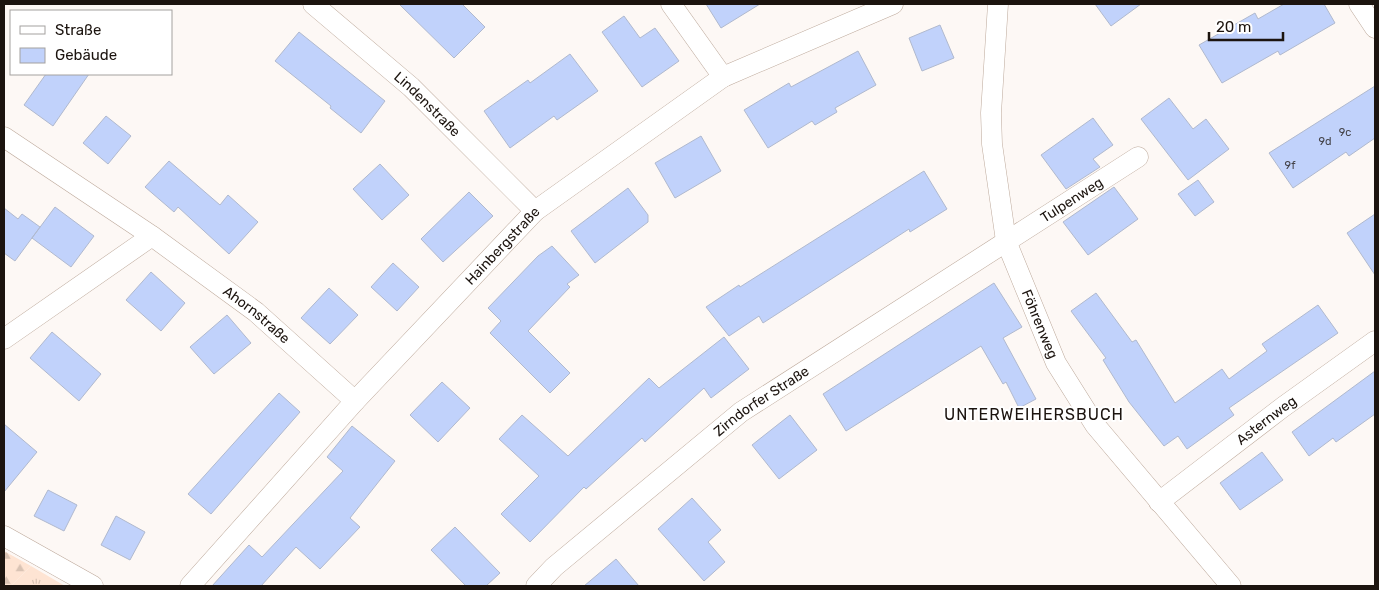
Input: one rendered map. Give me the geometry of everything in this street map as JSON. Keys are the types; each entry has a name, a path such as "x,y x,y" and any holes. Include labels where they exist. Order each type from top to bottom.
{"street":[{"name":"Lindenstraße","path":"313,4 411,87 535,211"},
{"path":"670,4 722,77"},
{"name":"Hainbergstraße","path":"190,586 355,401 535,211 722,77 893,4"},
{"name":"Föhrenweg","path":"998,4 991,113 992,144 1006,241 1056,363 1095,425 1158,502 1231,586"},
{"path":"1359,4 1375,28"},
{"name":"Ahornstraße","path":"4,137 152,236 256,312 355,401"},
{"name":"Tulpenweg","path":"1006,241 1138,157"},
{"path":"4,340 152,236"},
{"name":"Zirndorfer Straße","path":"536,586 554,567 741,412 1006,241"},
{"name":"Asternweg","path":"1158,502 1375,341"},
{"path":"4,536 93,586"}],"green space":[{"path":"4,551 31,566 11,586 4,586"},
{"path":"31,566 65,586 11,586"}],"building":[{"path":"399,4 462,4 485,27 454,58"},
{"path":"706,4 760,4 721,28"},
{"path":"1095,4 1141,4 1111,26"},
{"path":"1284,4 1324,4 1335,23 1280,55 1278,51 1222,83 1199,45 1255,13 1258,19"},
{"path":"624,16 640,38 655,28 679,61 642,87 602,32"},
{"path":"940,25 954,58 922,71 909,38"},
{"path":"299,32 385,101 361,133 275,61"},
{"path":"858,51 876,85 835,108 837,112 815,125 812,121 768,148 744,110 789,83 791,87"},
{"path":"570,54 598,91 557,120 554,116 510,148 484,111 528,80 530,83"},
{"path":"45,75 88,75 53,126 24,105"},
{"path":"1375,86 1375,138 1349,156 1346,152 1293,188 1269,153"},
{"path":"1169,98 1193,129 1206,119 1229,149 1188,180 1141,119"},
{"path":"106,116 131,136 108,164 83,143"},
{"path":"1093,118 1113,145 1093,159 1100,167 1066,189 1041,155"},
{"path":"701,136 721,171 675,198 655,163"},
{"path":"169,161 220,205 228,195 258,222 229,254 178,207 174,212 145,187"},
{"path":"380,164 409,195 382,220 353,189"},
{"path":"924,171 947,209 910,232 909,229 763,323 759,316 729,336 706,307 739,285 740,287"},
{"path":"1198,180 1214,202 1195,216 1178,194"},
{"path":"1114,187 1138,219 1088,255 1063,222"},
{"path":"628,188 648,215 648,222 595,263 571,231"},
{"path":"469,192 493,216 443,262 421,239"},
{"path":"55,207 94,236 71,267 32,238"},
{"path":"4,208 18,219 22,214 40,227 15,261 4,253"},
{"path":"1375,214 1375,275 1347,233"},
{"path":"552,246 579,275 567,284 570,287 528,331 570,373 550,393 490,333 501,321 488,308 538,256"},
{"path":"393,263 419,287 397,311 371,287"},
{"path":"151,272 185,303 161,331 126,300"},
{"path":"994,283 1022,327 1003,338 1036,399 1019,408 1006,382 1003,384 981,346 846,431 823,394"},
{"path":"329,288 358,315 330,344 301,318"},
{"path":"1096,293 1132,342 1136,340 1175,403 1222,369 1229,379 1267,351 1262,344 1318,305 1338,333 1229,408 1234,415 1187,449 1178,436 1164,446 1129,402 1103,360 1106,358 1071,311"},
{"path":"227,315 251,343 214,374 190,347"},
{"path":"52,332 101,374 79,401 30,358"},
{"path":"724,337 749,369 711,398 704,388 645,442 642,438 586,489 584,487 530,542 501,514 539,476 499,439 522,415 568,456 649,378 659,388"},
{"path":"1375,371 1375,414 1336,442 1333,438 1309,456 1292,432"},
{"path":"442,382 470,408 438,442 410,415"},
{"path":"279,393 300,412 211,514 188,494"},
{"path":"790,415 817,450 779,479 752,445"},
{"path":"4,424 37,452 4,492"},
{"path":"352,426 395,461 350,518 360,527 320,569 296,547 261,586 212,586 249,545 262,557 343,471 327,457"},
{"path":"1262,452 1283,480 1240,510 1220,483"},
{"path":"48,490 77,505 64,531 34,516"},
{"path":"692,498 721,530 708,542 725,562 704,581 658,529"},
{"path":"116,516 145,532 130,560 101,545"},
{"path":"455,527 500,573 486,586 466,586 431,550"},
{"path":"616,559 639,586 584,586"}],"district":[{"name":"UNTERWEIHERSBUCH","path":"1034,414"}]}
